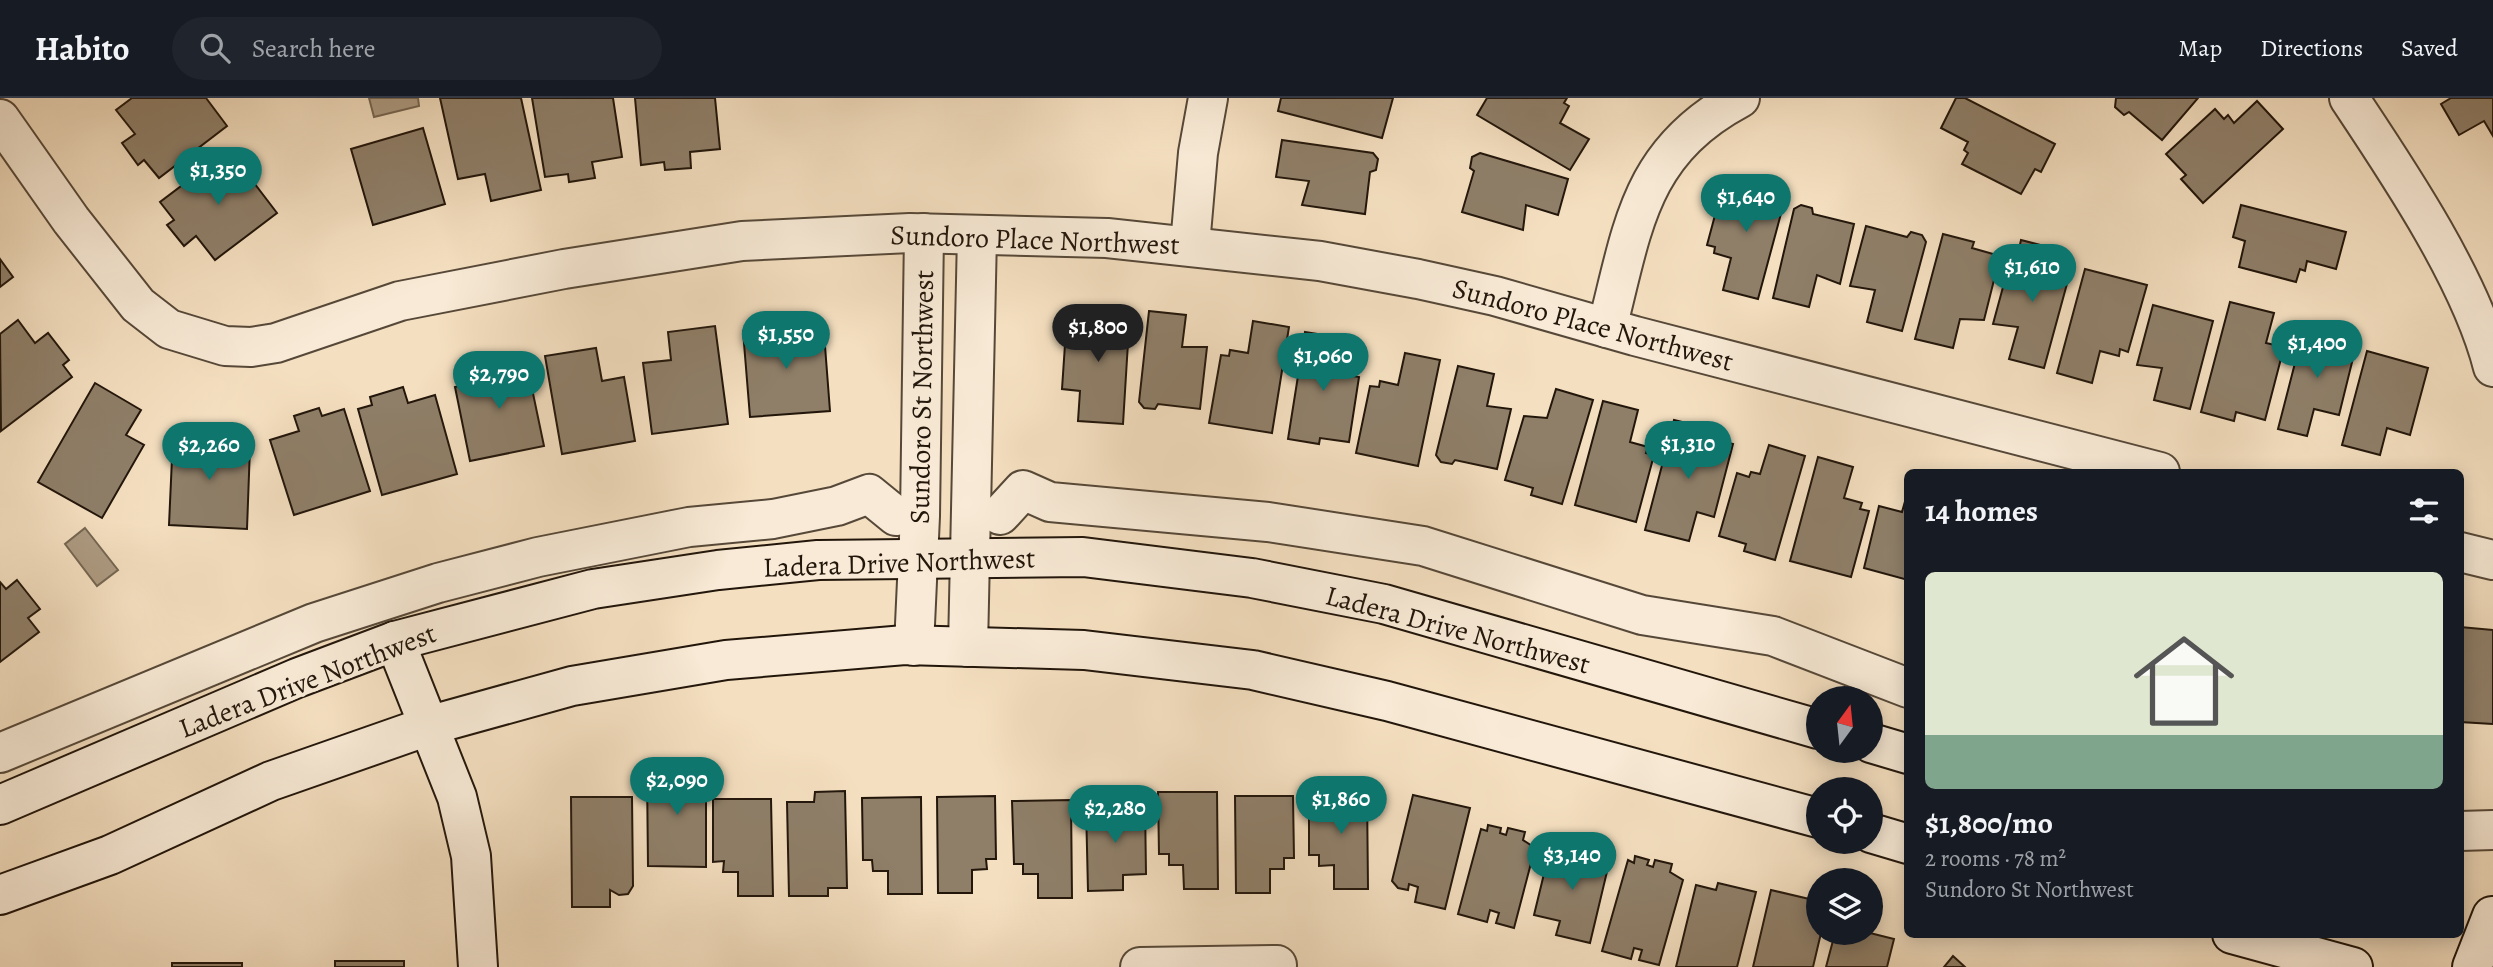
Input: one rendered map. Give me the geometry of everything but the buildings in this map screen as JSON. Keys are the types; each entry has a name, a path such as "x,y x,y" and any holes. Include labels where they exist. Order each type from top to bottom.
{"street":[{"path":"1190,245 1198,153 1208,98"},
{"path":"1607,328 1632,228 1657,170 1676,144 1697,125 1740,98"},
{"path":"2349,98 2394,165 2462,288 2493,367"},
{"name":"Sundoro Place Northwest","path":"0,119 71,220 133,300 169,329 225,346 251,347 276,343 400,301 668,251 742,241 924,233 1107,238 1320,261 1495,296 1607,328 2148,469"},
{"name":"Sundoro St Northwest","path":"914,646 924,233"},
{"name":"Sundoro St Northwest","path":"968,647 976,235"},
{"path":"1000,515 1023,490 1050,502 1268,522 1423,546 1642,615 1773,636 1904,686"},
{"path":"0,753 314,623 451,580 538,557 689,527 773,519 837,506 869,494 896,516"},
{"path":"2464,553 2493,560"},
{"name":"Ladera Drive Northwest","path":"0,805 297,678 395,641 593,589 718,570 818,560 1083,557 1252,579 1384,604 1806,726"},
{"path":"395,641 431,725 457,797 471,856 478,967"},
{"path":"0,895 110,855 271,781 431,725 572,686 726,660 914,646 1084,650 1253,670 1387,701 1806,815"},
{"path":"1883,747 1904,753"},
{"path":"2464,831 2493,830"},
{"path":"1883,837 1904,843"},
{"path":"2472,967 2485,916"},
{"path":"2247,938 2353,967"},
{"path":"1140,967 1277,965"}],"shaded area":[{"path":"369,98 418,98 419,106 374,117"},
{"path":"85,528 118,570 97,586 65,544"}]}
